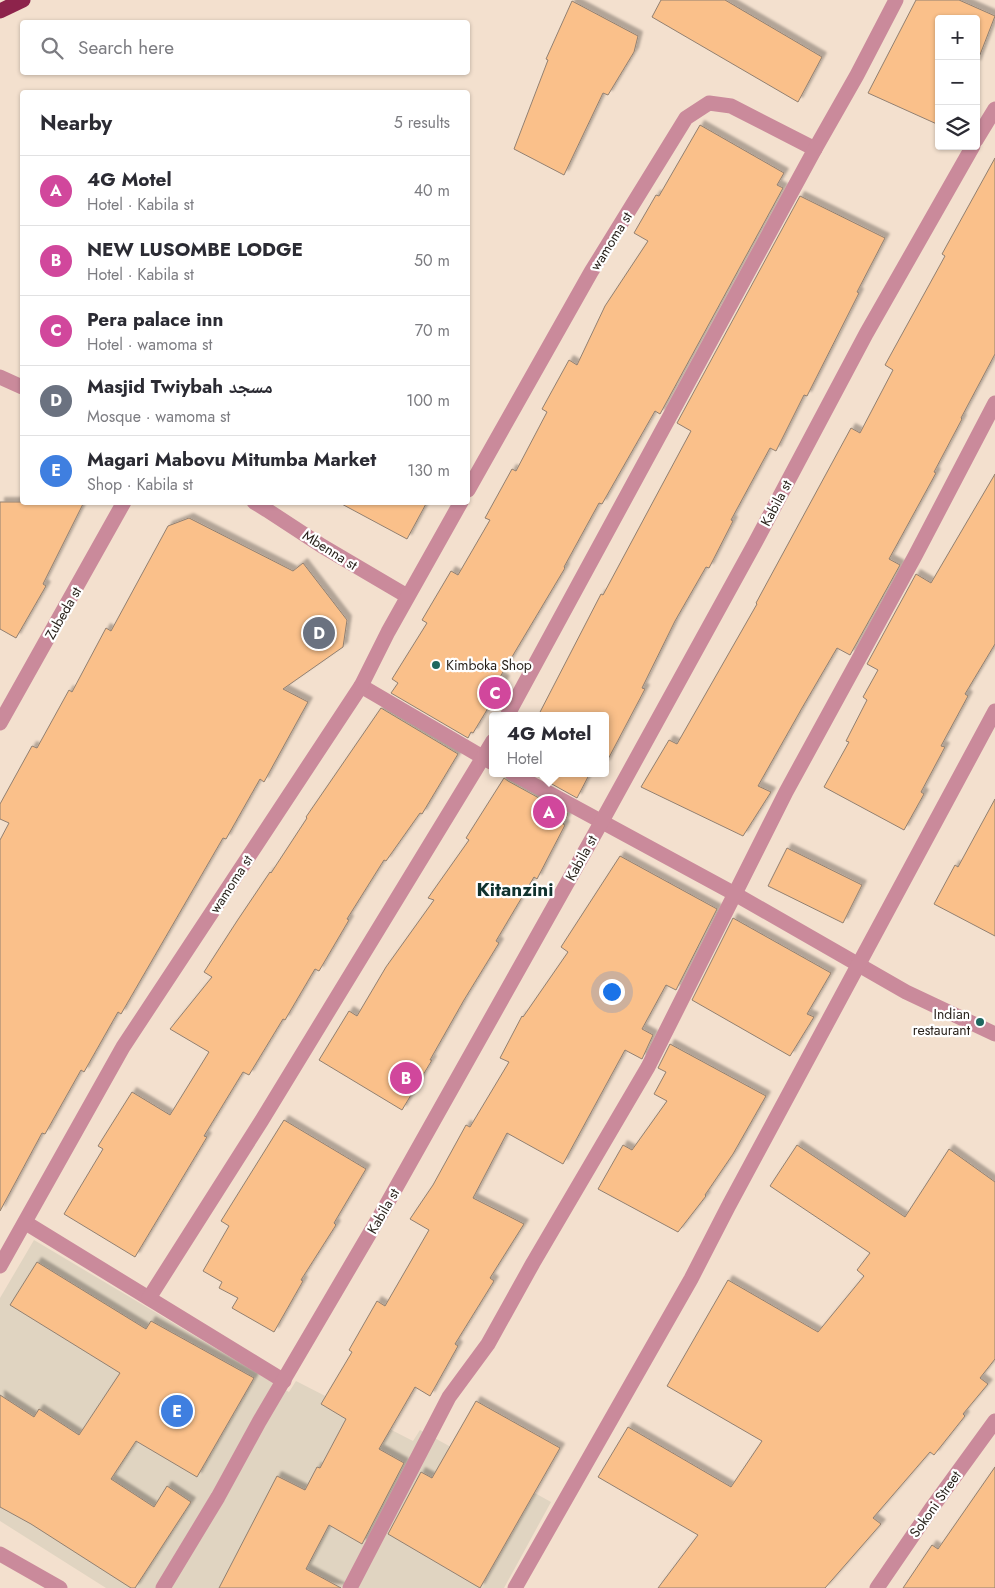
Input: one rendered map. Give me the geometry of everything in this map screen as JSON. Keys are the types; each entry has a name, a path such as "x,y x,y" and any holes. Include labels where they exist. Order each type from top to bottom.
{"highway":[{"path":"0,11 22,0"}],"street":[{"path":"509,712 857,75 896,0"},
{"name":"wamoma st","path":"470,486 591,272 686,118 709,103 731,106 815,149"},
{"path":"980,133 995,108"},
{"name":"Kabila st","path":"163,1588 218,1498 259,1422 384,1209 602,821 755,543 866,334 971,150"},
{"path":"0,376 20,386"},
{"path":"350,1588 449,1397 488,1344 533,1263 648,1068 786,792 995,404"},
{"name":"Zubeda st","path":"0,723 122,505"},
{"name":"Mbenna st","path":"259,505 322,546 407,596"},
{"name":"wamoma st","path":"0,1266 123,1047 361,686 407,596 459,505"},
{"path":"149,1298 262,1120 342,988 488,761 361,686"},
{"path":"515,1588 691,1279 995,711"},
{"path":"520,777 735,894 906,992 995,1034"},
{"path":"26,1222 284,1381"},
{"name":"Sokoni Street","path":"877,1588 995,1421"},
{"path":"0,1554 60,1588"}],"shaded area":[{"path":"34,1240 289,1392 296,1381 413,1441 420,1430 551,1502 504,1588 106,1588 0,1521 0,1298"}],"building":[{"path":"661,0 725,0 822,57 798,102 652,17"},
{"path":"916,0 959,0 995,16 980,55 980,15 935,15 935,123 868,93"},
{"path":"572,1 638,36 634,52 608,95 603,93 564,175 514,149 548,60 546,59"},
{"path":"700,125 784,173 777,185 783,188 660,414 655,411 602,504 599,503 565,568 500,677 505,680 473,733 471,732 468,738 391,693 398,683 392,679 427,623 422,620 451,571 458,575 490,520 485,518 512,469 516,471 547,412 542,409 569,360 577,365 605,306 648,241 634,233 656,195 659,196"},
{"path":"995,158 995,354 934,472 936,473 889,559 900,565 850,655 837,648 802,708 758,786 771,792 743,836 641,787 669,740 677,744 757,604 851,428 860,433 893,370 885,365 945,256 942,254"},
{"path":"800,196 885,238 807,396 804,395 776,451 770,448 731,520 733,521 709,568 706,567 675,621 642,688 645,689 609,757 609,712 540,712 601,594 603,595 691,431 677,423"},
{"path":"995,474 995,644 965,694 968,696 941,746 945,747 921,792 924,794 904,830 824,787 849,742 846,741 867,700 863,697 878,670 867,664 916,574 931,583"},
{"path":"0,502 20,502 20,505 82,505 43,584 46,586 16,638 0,629"},
{"path":"344,505 425,505 407,539"},
{"path":"189,518 293,571 303,563 347,620 343,647 283,689 308,702 264,782 260,779 226,839 223,838 121,1014 118,1012 84,1072 81,1070 45,1134 42,1133 0,1211 0,840 9,823 0,819 0,804 32,746 37,748 69,690 72,692 106,628 111,631 168,526"},
{"path":"381,708 458,754 422,814 420,813 386,861 384,860 347,919 349,920 319,971 315,969 249,1075 243,1072 204,1136 207,1137 135,1257 64,1214 103,1149 98,1146 132,1092 170,1115 209,1052 170,1029 212,977 204,972 271,873 306,817"},
{"path":"539,777 588,777 577,798"},
{"path":"504,778 568,814 563,824 565,825 537,879 534,877 496,941 499,943 464,1000 430,1060 432,1060 402,1110 319,1060 349,1011 357,1016 386,967 434,900 428,898 469,840 466,838"},
{"path":"995,799 995,936 934,904 955,865 958,867"},
{"path":"787,848 862,885 843,923 768,886"},
{"path":"620,856 717,909 676,990 666,985 642,1029 653,1035 642,1059 625,1050 563,1164 507,1133 473,1198 524,1224 490,1278 494,1281 455,1344 458,1346 430,1396 415,1387 379,1449 404,1463 362,1544 329,1525 306,1569 341,1588 219,1588 277,1476 305,1490 317,1467 320,1468 346,1419 321,1404 352,1352 349,1350 377,1301 385,1306 429,1230 410,1219 433,1185 466,1125 470,1127 509,1062 500,1058 522,1016 568,952 561,947"},
{"path":"733,918 831,973 807,1014 814,1017 790,1056 692,1000"},
{"path":"670,1044 766,1096 733,1154 706,1196 678,1232 598,1189 623,1145 632,1150 667,1101 654,1094 666,1072 658,1068"},
{"path":"284,1120 366,1169 334,1223 336,1225 301,1280 303,1281 274,1332 232,1308 238,1298 219,1288 222,1282 203,1271 229,1226 221,1221"},
{"path":"797,1145 905,1217 949,1149 995,1182 995,1359 980,1378 988,1384 963,1414 965,1416 934,1455 930,1452 873,1518 881,1524 825,1588 658,1588 698,1535 598,1477 628,1427 731,1487 762,1441 667,1386 728,1280 818,1332 864,1276 857,1270 870,1253 770,1186"},
{"path":"37,1262 146,1329 151,1321 254,1378 197,1477 136,1441 111,1479 154,1507 167,1486 191,1502 135,1588 131,1588 31,1524 0,1507 0,1395 34,1417 39,1409 79,1435 120,1373 10,1305"},
{"path":"476,1401 560,1448 480,1588 388,1534 421,1472 432,1478"},
{"path":"995,1467 995,1588 903,1588 932,1545 938,1549"}],"place":[{"name":"Masjid Twiybah مسجد","path":"319,633"},
{"name":"Kimboka Shop","path":"436,665"},
{"name":"Pera palace inn","path":"495,693"},
{"name":"4G Motel","path":"549,812"},
{"name":"Indian restaurant","path":"980,1022"},
{"name":"NEW LUSOMBE LODGE","path":"406,1078"},
{"name":"Magari Mabovu Mitumba Market","path":"177,1411"}],"district":[{"name":"Kitanzini","path":"515,889"}]}
